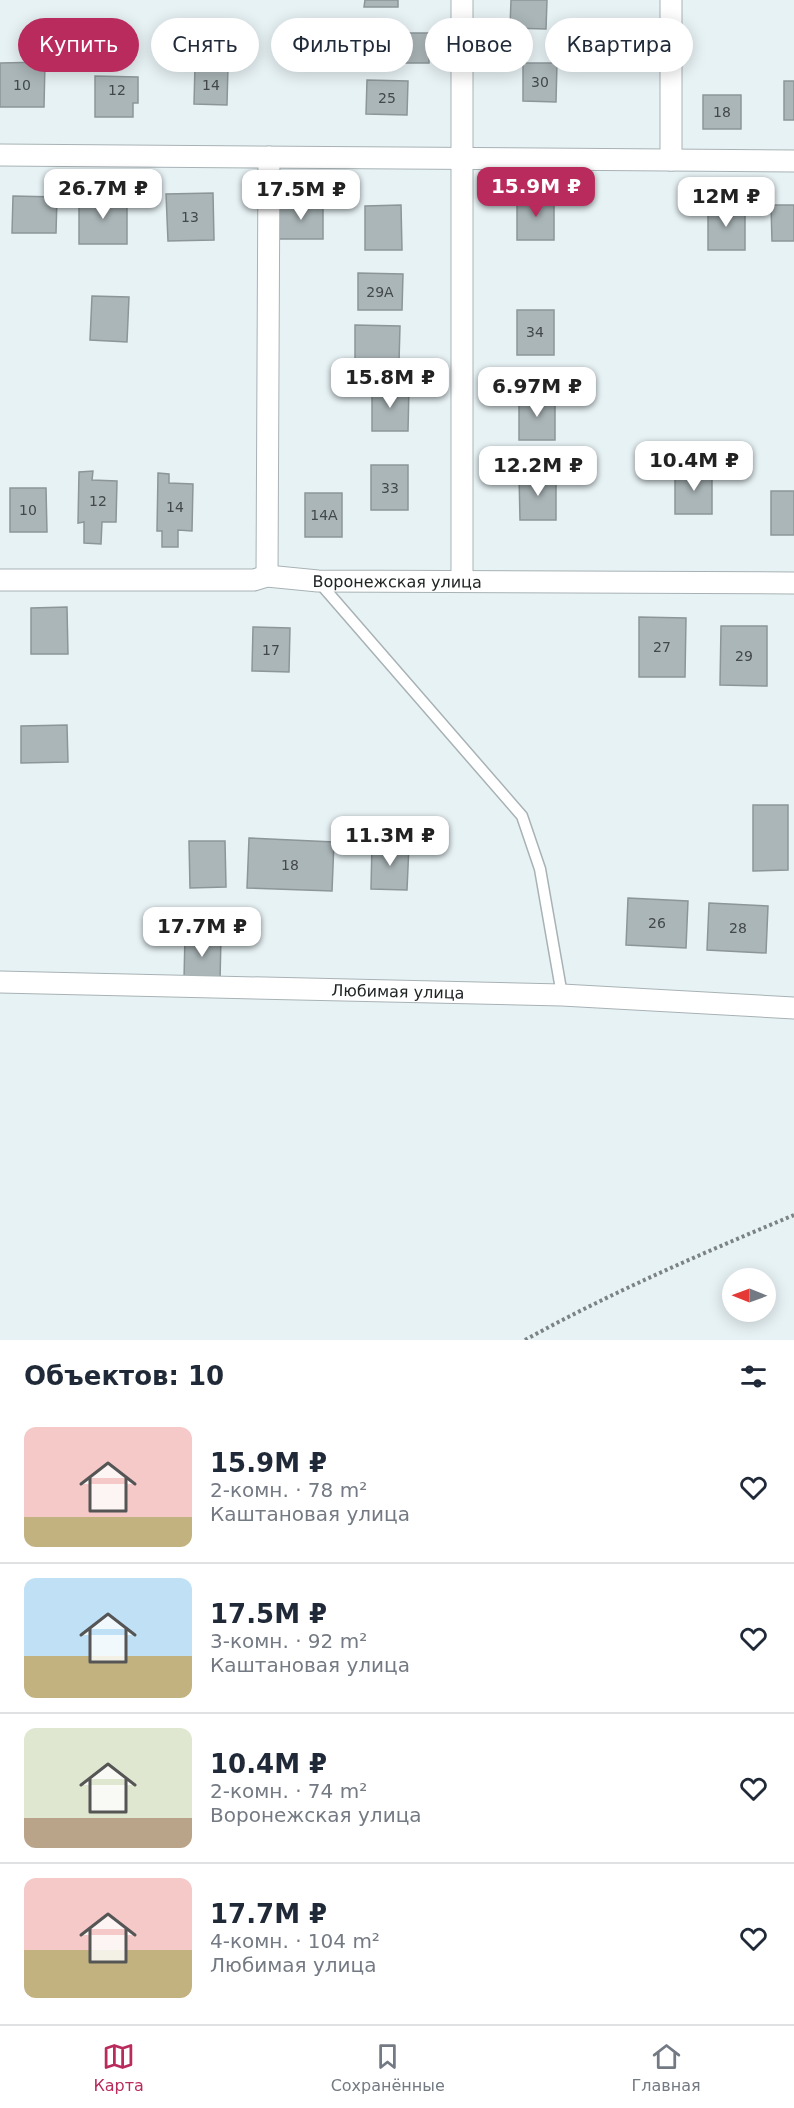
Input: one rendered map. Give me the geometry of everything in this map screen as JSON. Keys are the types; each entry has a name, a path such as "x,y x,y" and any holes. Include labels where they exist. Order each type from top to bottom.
{"street":[{"path":"462,0 462,582"},
{"path":"670,160 671,0"},
{"path":"0,155 794,161"},
{"path":"267,576 269,157"},
{"name":"Воронежская улица","path":"0,580 254,580 267,576 318,581 794,583"},
{"name":"Любимая улица","path":"0,982 562,995 794,1008"}],"lane":[{"path":"318,581 522,816 540,869 562,995"}],"path":[{"path":"525,1340 710,1250 794,1215"}],"building":[{"path":"365,0 398,0 398,7 364,7"},
{"path":"511,0 547,0 545,29 533,29 533,18 510,18"},
{"path":"413,33 425,33 425,63 413,63"},
{"path":"0,63 18,63 18,72 45,72 44,107 0,107"},
{"path":"533,63 545,63 545,72 557,72 556,102 523,101 523,72 533,72"},
{"path":"195,72 228,72 227,105 194,104"},
{"path":"95,76 138,77 138,103 133,103 133,117 95,117"},
{"path":"367,80 408,81 407,115 366,114"},
{"path":"784,81 794,81 794,120 784,120"},
{"path":"703,95 741,95 741,129 703,129"},
{"path":"213,193 214,240 168,241 166,194"},
{"path":"517,195 554,195 554,240 517,240"},
{"path":"13,196 57,197 56,233 12,233"},
{"path":"79,196 127,196 127,244 79,244"},
{"path":"279,202 323,203 323,239 278,239"},
{"path":"401,205 402,250 365,250 365,206"},
{"path":"771,205 794,205 794,241 772,241"},
{"path":"708,206 745,206 745,250 708,250"},
{"path":"358,273 403,274 402,310 358,310"},
{"path":"92,296 129,297 127,342 90,340"},
{"path":"517,310 554,310 554,355 517,355"},
{"path":"355,325 400,326 399,362 355,361"},
{"path":"372,386 409,387 408,431 372,431"},
{"path":"519,396 555,396 555,440 519,440"},
{"path":"371,465 408,465 408,510 371,510"},
{"path":"675,469 712,469 712,514 675,514"},
{"path":"93,471 92,480 117,481 116,522 102,522 101,544 84,543 84,522 78,523 79,472"},
{"path":"158,473 169,474 169,483 193,484 192,531 178,530 178,547 162,547 162,531 157,531"},
{"path":"519,475 556,475 556,520 520,520"},
{"path":"10,488 46,488 47,532 10,532"},
{"path":"771,491 794,491 794,535 771,535"},
{"path":"305,493 342,493 342,537 305,537"},
{"path":"67,607 68,654 31,654 31,608"},
{"path":"639,617 686,618 685,677 639,677"},
{"path":"721,626 767,626 767,686 720,685"},
{"path":"253,627 290,628 289,672 252,671"},
{"path":"67,725 68,762 21,763 21,726"},
{"path":"753,805 788,805 788,870 753,871"},
{"path":"249,838 334,842 332,891 247,888"},
{"path":"189,841 225,841 226,887 190,888"},
{"path":"372,844 409,845 407,890 371,889"},
{"path":"628,898 688,901 686,948 626,945"},
{"path":"709,903 768,906 766,953 707,950"},
{"path":"185,935 221,936 220,981 184,980"}]}
